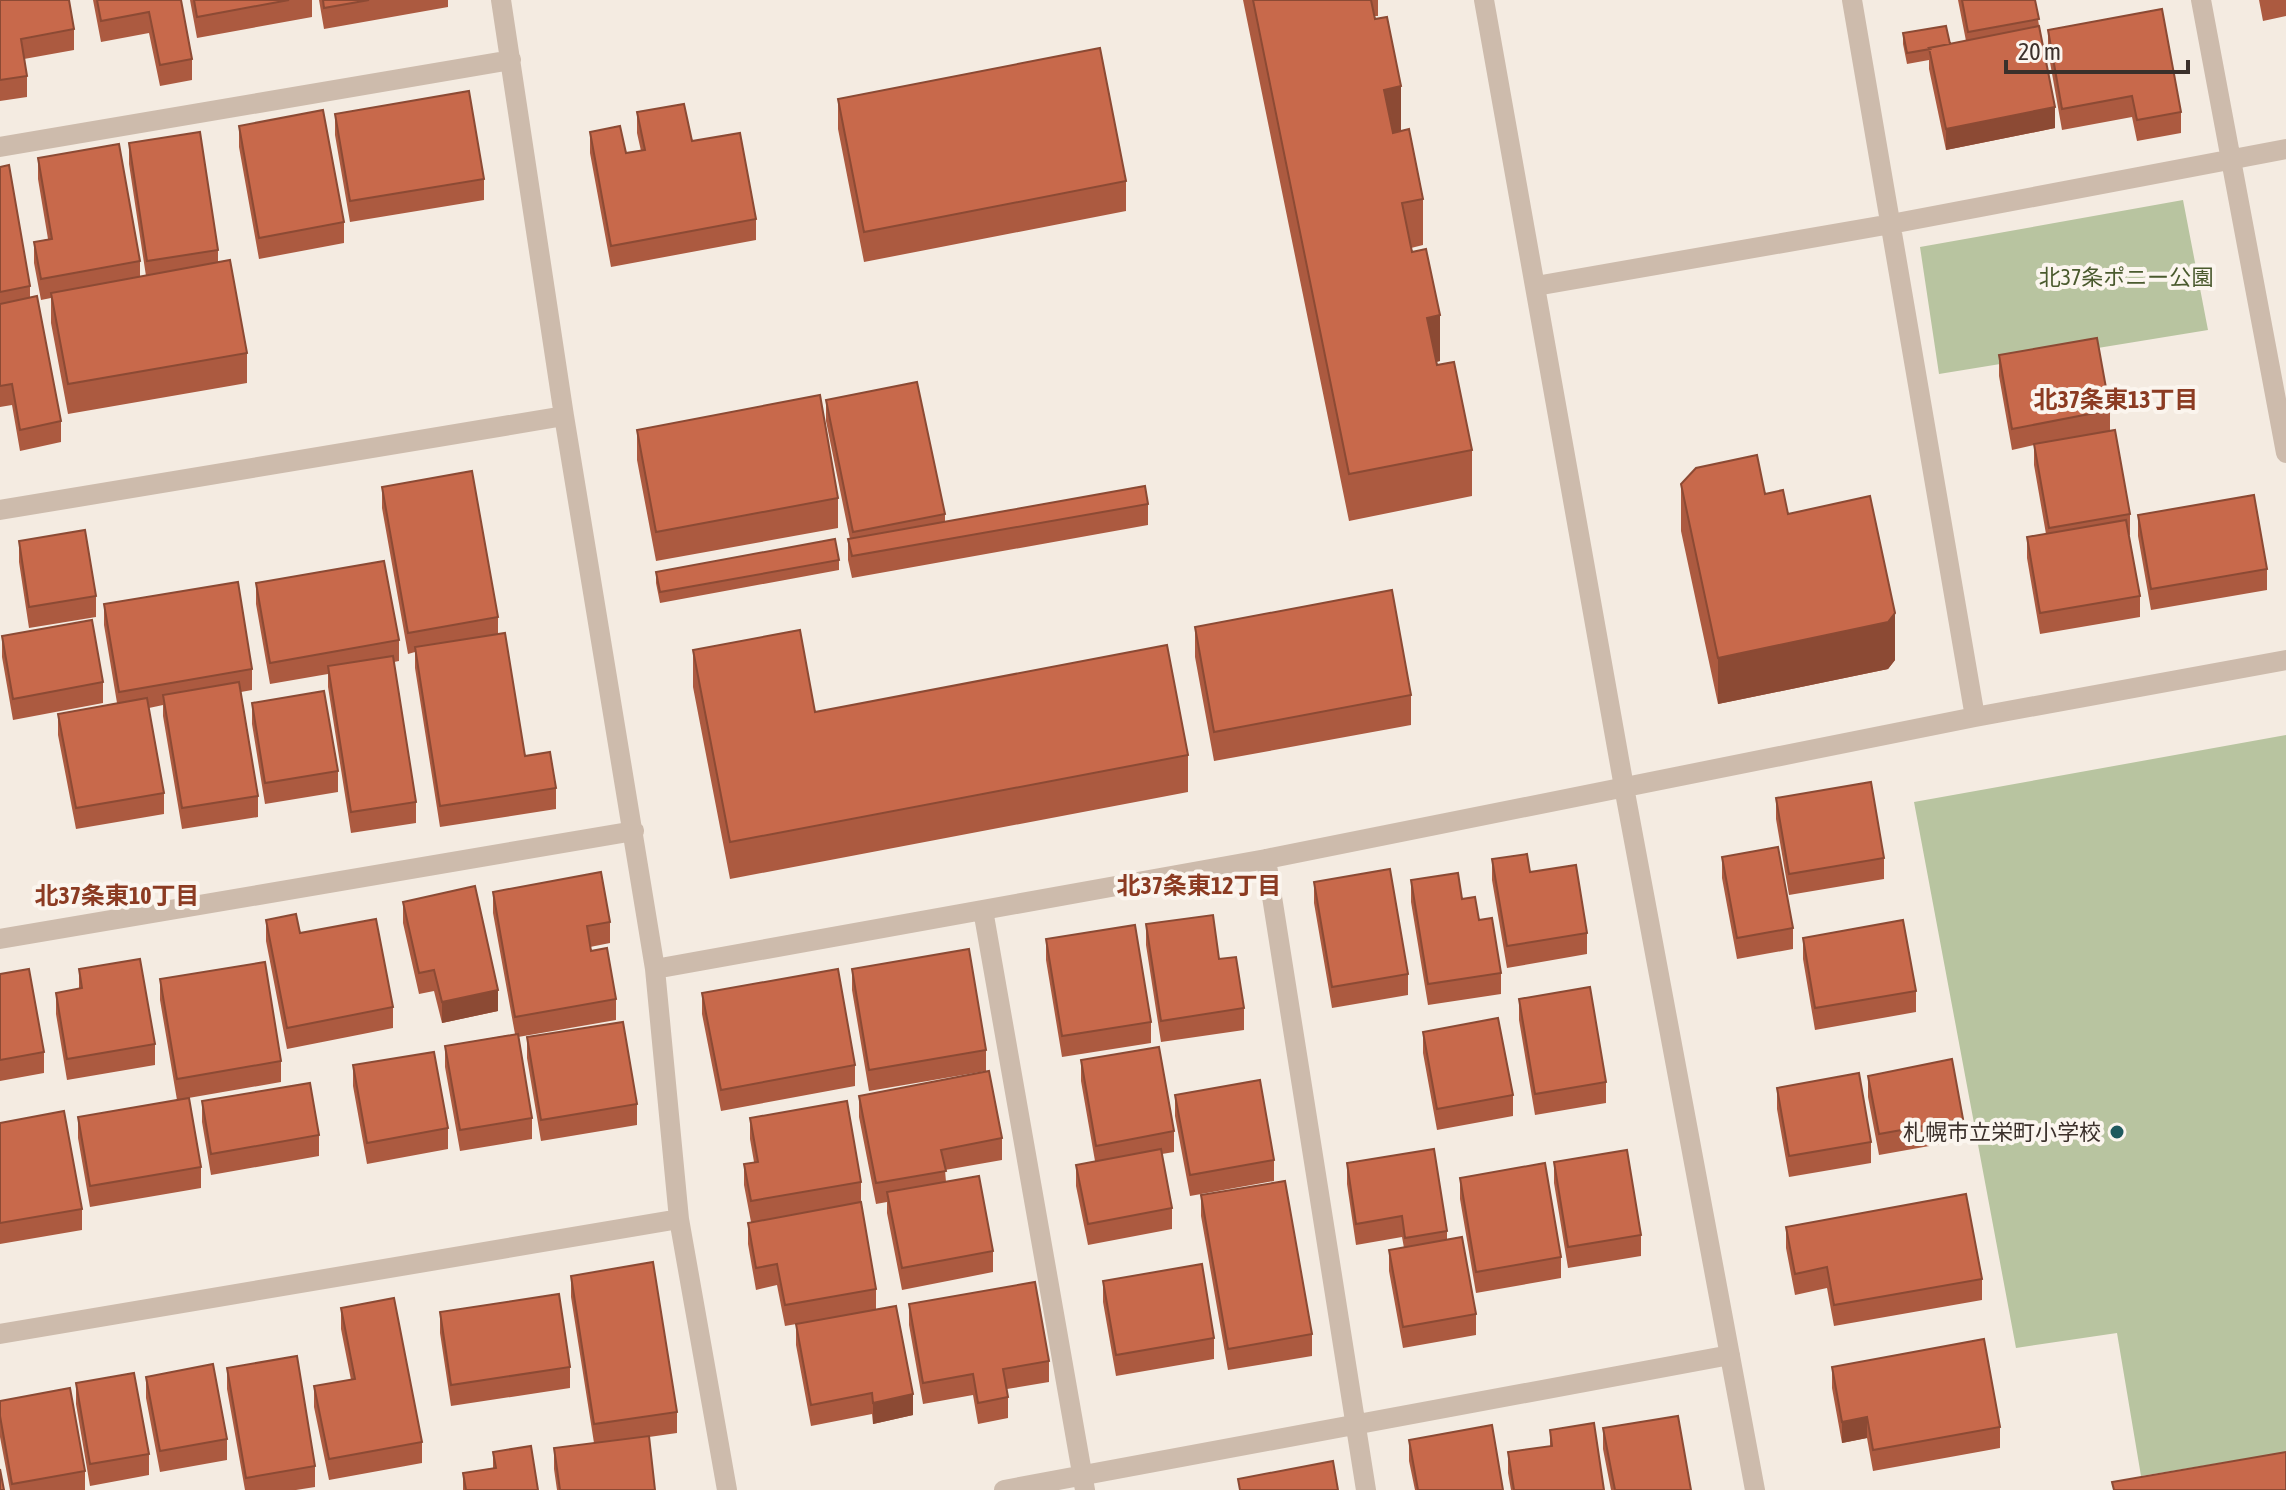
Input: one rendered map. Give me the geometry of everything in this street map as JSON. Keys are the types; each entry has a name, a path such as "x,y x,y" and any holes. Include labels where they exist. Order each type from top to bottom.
{"street":[{"path":"501,0 564,416 655,969 679,1219 727,1490"},
{"path":"1484,0 1624,787 1755,1490"},
{"path":"1852,0 1975,717"},
{"path":"2201,0 2286,453"},
{"path":"0,147 511,60"},
{"path":"1536,286 1891,224 2286,149"},
{"path":"0,510 564,416"},
{"path":"655,969 1266,859 1975,717 2286,660"},
{"path":"0,939 634,831"},
{"path":"1266,859 1366,1490"},
{"path":"983,910 1084,1483"},
{"path":"0,1334 679,1219"},
{"path":"1004,1490 1084,1483 1355,1425 1730,1355"}],"green space":[{"name":"北37条ポニー公園","path":"2183,200 2208,330 1939,374 1920,247"},
{"name":"札幌市立栄町小学校","path":"2286,735 2286,1452 2141,1476 2117,1333 2016,1348 1914,802"}],"building":[{"path":"0,0 69,0 74,29 21,39 27,76 0,80"},
{"path":"97,0 181,0 192,59 160,65 149,12 101,21"},
{"path":"194,0 289,0 197,17"},
{"path":"323,0 369,0 324,8"},
{"path":"1253,0 1371,0 1375,19 1387,17 1401,86 1384,90 1393,133 1409,129 1423,199 1402,203 1412,252 1426,249 1440,315 1427,318 1437,365 1454,362 1472,450 1349,474"},
{"path":"1962,0 2035,0 2039,19 1968,32"},
{"path":"2162,9 2181,112 2137,120 2132,96 2062,109 2048,30"},
{"path":"1946,26 1950,44 1907,53 1903,33"},
{"path":"2039,26 2055,107 1946,129 1929,48"},
{"path":"1100,48 1126,181 864,232 838,99"},
{"path":"469,91 484,179 350,201 335,114"},
{"path":"684,104 692,141 740,133 756,219 611,246 590,132 620,126 626,153 645,150 637,112"},
{"path":"323,110 344,222 259,238 239,126"},
{"path":"200,132 218,250 147,261 129,143"},
{"path":"119,144 140,261 41,279 34,242 52,239 38,158"},
{"path":"9,165 30,286 0,292 0,167"},
{"path":"230,260 247,353 68,384 51,293"},
{"path":"37,296 61,421 20,430 12,384 0,386 0,304"},
{"path":"2097,338 2110,410 2012,429 1999,355"},
{"path":"917,382 945,514 853,532 826,400"},
{"path":"820,395 838,498 656,532 637,430"},
{"path":"2115,430 2130,514 2049,528 2034,444"},
{"path":"1757,455 1765,494 1783,490 1788,514 1870,496 1895,613 1888,622 1718,658 1681,484 1696,468"},
{"path":"472,471 498,617 408,633 382,487"},
{"path":"1145,486 1148,504 852,556 848,539"},
{"path":"2254,495 2267,569 2151,589 2138,515"},
{"path":"2126,520 2140,596 2040,613 2027,537"},
{"path":"85,530 96,596 29,607 19,541"},
{"path":"835,539 839,560 660,592 656,572"},
{"path":"384,561 399,640 270,663 256,583"},
{"path":"238,582 252,669 119,692 104,604"},
{"path":"1392,590 1411,695 1214,732 1195,627"},
{"path":"92,620 103,682 13,699 2,636"},
{"path":"800,630 815,712 1167,645 1188,755 730,842 693,650"},
{"path":"505,633 525,756 550,752 556,788 440,806 415,647"},
{"path":"393,656 416,802 351,812 328,666"},
{"path":"239,682 258,796 182,808 163,695"},
{"path":"324,691 338,771 265,783 252,703"},
{"path":"147,698 164,793 76,808 58,714"},
{"path":"1871,782 1884,858 1789,874 1776,798"},
{"path":"1778,847 1793,928 1737,938 1722,857"},
{"path":"1527,854 1530,872 1576,865 1587,933 1507,946 1492,859"},
{"path":"1390,869 1408,974 1332,987 1314,882"},
{"path":"601,872 610,922 587,926 591,951 607,948 616,999 515,1017 493,892"},
{"path":"1458,873 1462,899 1475,897 1479,920 1492,918 1501,973 1428,984 1411,880"},
{"path":"475,886 498,990 442,1002 434,970 419,973 403,902"},
{"path":"296,914 300,933 376,919 393,1007 287,1028 266,920"},
{"path":"1213,915 1219,959 1236,957 1244,1008 1161,1021 1146,924"},
{"path":"1903,920 1916,991 1815,1008 1803,938"},
{"path":"1135,925 1151,1022 1062,1036 1046,939"},
{"path":"969,949 986,1050 869,1070 852,969"},
{"path":"140,959 155,1044 67,1059 56,993 82,988 79,969"},
{"path":"265,962 281,1061 177,1079 160,979"},
{"path":"29,969 44,1052 0,1060 0,974"},
{"path":"838,969 855,1065 721,1090 702,993"},
{"path":"1590,987 1606,1082 1535,1094 1519,999"},
{"path":"1498,1018 1513,1095 1437,1109 1423,1032"},
{"path":"623,1022 637,1104 541,1120 527,1037"},
{"path":"518,1034 532,1118 460,1130 445,1046"},
{"path":"1159,1047 1174,1131 1096,1146 1081,1060"},
{"path":"434,1052 448,1128 367,1143 353,1065"},
{"path":"1952,1059 1963,1119 1879,1134 1868,1076"},
{"path":"989,1071 1002,1138 941,1150 946,1171 876,1183 859,1096"},
{"path":"1859,1073 1871,1142 1789,1156 1777,1088"},
{"path":"1260,1080 1274,1160 1190,1175 1175,1095"},
{"path":"310,1083 319,1135 211,1154 202,1101"},
{"path":"189,1098 201,1167 90,1186 78,1117"},
{"path":"847,1101 861,1182 751,1201 744,1164 758,1162 750,1118"},
{"path":"64,1111 82,1209 0,1223 0,1123"},
{"path":"1161,1149 1172,1208 1088,1224 1076,1165"},
{"path":"1434,1149 1447,1231 1405,1238 1402,1216 1356,1224 1347,1163"},
{"path":"1627,1150 1641,1235 1568,1247 1554,1162"},
{"path":"1545,1163 1561,1257 1476,1272 1460,1178"},
{"path":"979,1176 993,1251 902,1268 887,1192"},
{"path":"1285,1181 1312,1334 1228,1349 1201,1195"},
{"path":"1966,1194 1982,1279 1834,1305 1827,1267 1795,1274 1786,1227"},
{"path":"861,1202 876,1289 785,1305 777,1264 756,1268 748,1223"},
{"path":"1462,1237 1476,1314 1403,1327 1389,1250"},
{"path":"653,1262 677,1412 594,1424 571,1276"},
{"path":"1202,1264 1214,1338 1116,1355 1103,1281"},
{"path":"1035,1282 1049,1361 1003,1369 1008,1397 978,1403 973,1374 923,1383 909,1304"},
{"path":"559,1294 570,1367 451,1385 440,1312"},
{"path":"394,1298 422,1442 329,1459 314,1386 355,1379 341,1308"},
{"path":"896,1306 913,1394 873,1403 872,1393 811,1405 796,1324"},
{"path":"1984,1339 2000,1427 1873,1450 1867,1417 1842,1422 1832,1367"},
{"path":"297,1356 315,1466 246,1478 227,1368"},
{"path":"213,1364 227,1439 160,1451 146,1377"},
{"path":"134,1373 149,1454 90,1464 76,1383"},
{"path":"70,1388 85,1471 12,1484 0,1401"},
{"path":"1678,1416 1691,1490 1615,1490 1603,1428"},
{"path":"1594,1423 1604,1490 1514,1490 1508,1452 1552,1446 1550,1430"},
{"path":"1492,1425 1503,1490 1418,1490 1409,1440"},
{"path":"649,1436 655,1490 560,1490 554,1448"},
{"path":"531,1446 538,1490 466,1490 463,1473 496,1468 493,1452"},
{"path":"2286,1452 2286,1490 2114,1490 2112,1482"},
{"path":"1333,1461 1338,1490 1240,1490 1238,1479"},
{"path":"0,1469 4,1490 0,1490"}],"place":[{"name":"札幌市立栄町小学校","path":"2117,1132"}],"district":[{"name":"北37条東13丁目","path":"2116,399"},
{"name":"北37条東12丁目","path":"1199,885"},
{"name":"北37条東10丁目","path":"117,895"}]}
